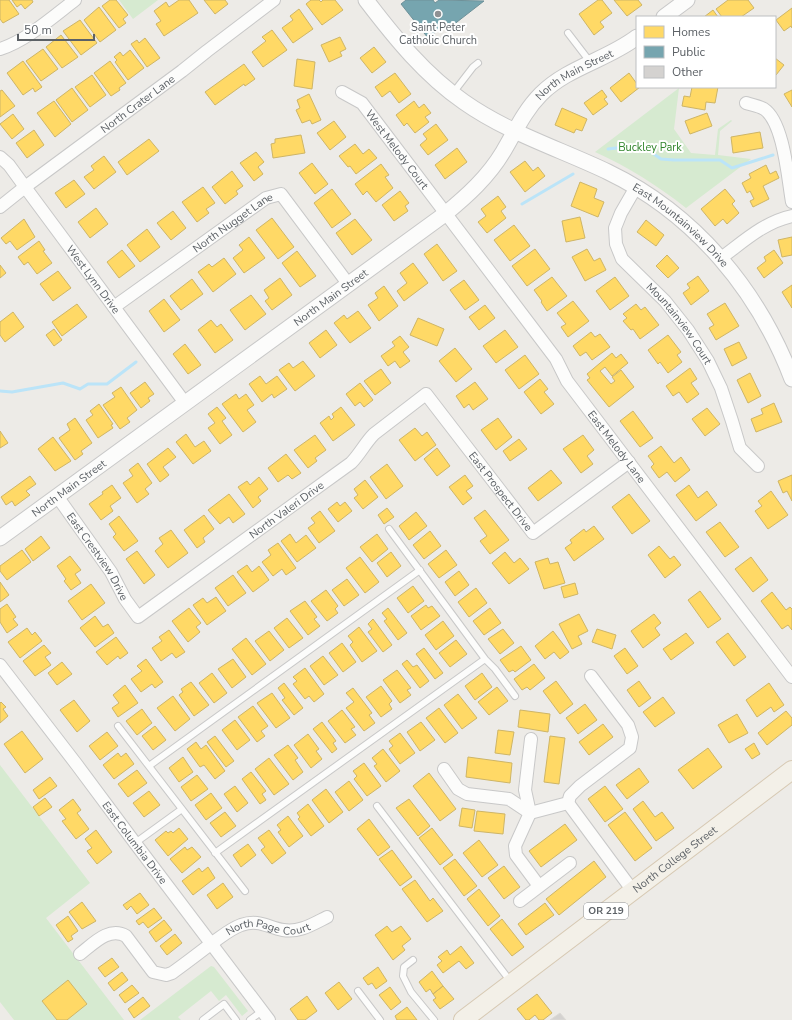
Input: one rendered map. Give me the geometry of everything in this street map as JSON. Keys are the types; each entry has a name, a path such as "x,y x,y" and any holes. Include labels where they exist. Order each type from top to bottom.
{"main road":[{"name":"North College Street","path":"463,1020 792,770"}],"street":[{"path":"0,49 15,43 50,20 75,0"},
{"name":"North Crater Lane","path":"0,207 25,186 182,71 274,0"},
{"name":"East Mountainview Drive","path":"366,0 408,52 431,75 463,102 493,121 636,187 671,212 720,258 746,290 766,322 782,352 792,379"},
{"path":"665,16 686,0"},
{"name":"North Main Street","path":"0,538 445,214 477,187 503,153 514,131 533,102 550,85 566,75 616,52 636,39"},
{"name":"West Melody Court","path":"342,92 362,103 445,214"},
{"path":"746,103 764,110 776,124 783,144 792,202"},
{"name":"West Lynn Drive","path":"0,157 9,165 25,186 184,404"},
{"name":"Mountainview Court","path":"636,187 615,228 616,244 622,259 666,301 688,330 708,361 721,388 740,448 758,466"},
{"name":"North Nugget Lane","path":"114,307 266,198 281,194 349,285"},
{"name":"East Melody Lane","path":"445,214 556,359 568,381 792,677"},
{"path":"720,258 762,228 778,219 792,216"},
{"name":"East Prospect Drive","path":"426,394 533,532 629,462"},
{"name":"North Valeri Drive","path":"138,617 351,463 359,455 368,440 374,434 426,394"},
{"name":"East Crestview Drive","path":"57,496 111,572 125,599 138,617"},
{"name":"East Columbia Drive","path":"0,665 266,1015"},
{"path":"568,803 570,796 580,786 630,748 632,737 628,725 591,676"},
{"path":"531,739 525,790 530,813 515,846 516,855 539,886"},
{"path":"444,769 462,792 467,794 509,799 530,813 568,803"},
{"path":"568,803 633,891"},
{"path":"520,900 570,863"},
{"name":"North Page Court","path":"80,954 111,932 122,933 126,936 153,972 166,975 172,974 229,931 241,925 254,923 266,924 283,930 295,930 306,928 327,917"}],"lane":[{"path":"568,33 591,63"},
{"path":"453,93 473,67 478,63"},
{"path":"389,529 485,659 495,669 515,696"},
{"path":"149,766 420,570"},
{"path":"215,853 485,659"},
{"path":"118,726 245,891"},
{"path":"377,806 512,983"},
{"path":"134,843 182,809"},
{"path":"413,960 404,967 403,976 411,992 434,1020"},
{"path":"358,991 380,1020"},
{"path":"203,1020 224,1004 236,1020"},
{"path":"250,1020 266,1015"}],"green space":[{"path":"119,0 158,0 133,19"},
{"name":"Buckley Park","path":"679,88 674,129 691,153 715,155 718,129 731,120 732,121 720,131 718,155 751,159 686,208 642,177 595,152"},
{"path":"0,765 90,883 46,918 124,1020 67,1020 87,1004 68,980 42,1001 57,1020 14,1020 0,1002"},
{"path":"211,966 214,967 248,1011 242,1016 226,995 219,1001 211,991 178,1017 181,1020 140,1020"}],"building: Homes":[{"path":"0,0 9,0 19,14 3,23 0,19"},
{"path":"12,0 32,0 33,2 25,9 21,4 17,7"},
{"path":"110,0 116,0 128,15 123,19 126,23 119,28 102,6"},
{"path":"179,0 189,0 198,13 164,36 156,24 161,21 154,11 166,2 169,7"},
{"path":"204,0 225,0 228,4 215,14"},
{"path":"311,0 319,0 321,2 323,0 335,0 343,10 322,25 306,4"},
{"path":"598,0 602,0 612,13 600,22 604,27 594,35 579,14"},
{"path":"614,0 638,0 642,5 627,16"},
{"path":"728,0 748,0 754,8 742,16 721,16 716,9"},
{"path":"99,7 116,30 100,42 84,20"},
{"path":"792,8 792,28 791,26 784,31 776,20"},
{"path":"299,9 313,29 293,43 282,28 293,20 290,16"},
{"path":"713,10 717,16 705,16"},
{"path":"80,20 97,43 81,55 63,31"},
{"path":"272,30 287,50 263,67 252,52 266,41 262,37"},
{"path":"61,35 78,57 62,68 46,47"},
{"path":"340,37 346,49 340,52 342,56 329,62 321,45"},
{"path":"145,38 160,58 147,67 131,44 137,40 139,43"},
{"path":"374,47 386,62 372,73 360,58"},
{"path":"43,49 58,69 41,81 26,61"},
{"path":"130,50 144,68 128,80 115,62 117,60 114,57 120,52 123,56"},
{"path":"297,59 315,62 312,89 294,86"},
{"path":"776,59 784,65 776,75"},
{"path":"23,61 42,87 35,92 33,88 23,95 7,73"},
{"path":"110,61 126,83 119,88 120,90 111,96 94,73"},
{"path":"244,64 255,79 245,86 244,84 215,105 205,92"},
{"path":"395,73 411,94 399,103 390,91 382,97 375,87"},
{"path":"629,73 636,83 636,88 639,88 621,102 610,88"},
{"path":"92,75 106,95 90,107 75,87"},
{"path":"72,88 88,110 72,122 56,100"},
{"path":"692,88 718,88 715,103 706,102 705,110 682,106 684,96 690,97"},
{"path":"2,90 15,106 0,117 0,91"},
{"path":"602,90 607,97 604,99 608,104 593,115 584,103"},
{"path":"792,90 792,107 784,94"},
{"path":"309,94 321,120 312,124 310,120 302,123 296,110 300,108 297,100"},
{"path":"54,101 71,124 55,137 37,113"},
{"path":"414,101 419,108 424,104 431,113 425,117 429,122 415,133 407,123 404,126 396,115"},
{"path":"562,108 587,119 582,131 576,129 574,133 555,125"},
{"path":"707,113 712,126 690,134 685,121"},
{"path":"13,114 24,129 12,139 0,124"},
{"path":"334,121 346,137 330,150 317,133"},
{"path":"436,124 448,140 428,155 420,145 427,139 423,134"},
{"path":"34,130 44,145 27,158 16,143"},
{"path":"760,132 763,148 733,153 731,137"},
{"path":"301,135 305,153 273,158 271,144 275,143 275,139"},
{"path":"149,139 159,151 127,175 118,162"},
{"path":"355,144 363,154 369,149 377,158 356,174 339,156"},
{"path":"457,148 467,162 445,179 435,165"},
{"path":"256,152 264,162 258,167 263,174 254,181 240,163"},
{"path":"104,156 116,172 94,189 84,177 94,170 91,166"},
{"path":"525,161 533,171 538,167 545,176 525,192 510,172"},
{"path":"312,163 328,184 315,194 299,173"},
{"path":"381,164 389,175 385,177 393,188 376,202 367,191 363,195 355,184"},
{"path":"766,165 770,174 776,171 779,178 763,186 769,199 753,207 750,201 754,199 750,191 747,193 742,183 751,178 749,174"},
{"path":"232,171 243,186 236,191 238,194 225,204 212,187"},
{"path":"74,180 85,194 66,208 55,193"},
{"path":"580,182 597,189 594,198 604,202 598,217 571,206"},
{"path":"203,187 215,203 206,209 209,213 197,222 182,202"},
{"path":"332,189 351,214 332,228 314,203"},
{"path":"725,189 735,201 732,204 739,213 727,224 723,219 715,226 701,209"},
{"path":"400,191 409,203 405,206 408,211 394,221 382,205"},
{"path":"498,196 506,207 501,211 506,218 487,233 478,222 486,216 481,209"},
{"path":"96,208 108,224 90,238 78,222"},
{"path":"173,211 186,228 171,240 157,223"},
{"path":"580,217 585,238 566,242 562,221"},
{"path":"272,218 294,247 278,259 256,230"},
{"path":"24,219 35,237 17,250 10,241 6,244 1,238"},
{"path":"355,219 372,240 352,255 336,233"},
{"path":"646,220 664,235 656,246 637,232"},
{"path":"514,225 530,246 510,261 494,240"},
{"path":"147,229 160,247 140,262 127,245"},
{"path":"249,237 265,258 244,273 233,258 243,250 239,245"},
{"path":"792,237 792,255 782,257 778,240"},
{"path":"39,241 45,250 43,251 52,263 37,274 28,262 24,265 18,257"},
{"path":"437,244 457,271 443,281 424,254"},
{"path":"535,249 550,269 527,286 512,266"},
{"path":"587,249 594,261 600,258 606,270 585,281 572,257"},
{"path":"122,250 135,266 119,278 107,262"},
{"path":"774,250 783,263 764,278 757,268 766,261 764,257"},
{"path":"297,251 316,276 300,287 282,263"},
{"path":"667,255 679,268 668,278 656,266"},
{"path":"224,258 236,274 213,292 198,272 209,264 212,267"},
{"path":"413,263 428,283 404,301 397,291 407,283 400,273"},
{"path":"0,265 6,273 0,278"},
{"path":"58,271 71,288 53,301 40,284"},
{"path":"698,276 709,291 691,305 683,293 690,288 687,284"},
{"path":"552,277 567,296 547,311 534,290"},
{"path":"615,277 629,296 610,310 596,291"},
{"path":"280,278 292,295 272,310 265,301 269,298 264,290"},
{"path":"192,279 203,294 181,310 170,296"},
{"path":"464,280 479,300 465,310 450,290"},
{"path":"792,285 792,308 782,292"},
{"path":"384,286 398,306 379,321 368,305 378,298 375,293"},
{"path":"251,295 266,314 245,330 230,310"},
{"path":"164,299 180,320 164,332 149,311"},
{"path":"573,301 589,321 568,337 561,327 566,324 557,313"},
{"path":"725,303 739,326 716,340 709,328 714,325 707,314"},
{"path":"77,304 87,317 62,336 52,322"},
{"path":"636,304 641,310 645,307 659,325 640,339 633,329 631,330 623,321 627,318 623,314"},
{"path":"485,305 495,318 479,330 469,317"},
{"path":"358,311 371,328 350,343 334,323 344,315 347,319"},
{"path":"13,312 24,327 5,342 0,335 0,322"},
{"path":"418,318 444,329 437,346 410,335"},
{"path":"211,320 217,327 221,324 233,340 215,353 198,330"},
{"path":"54,329 62,340 54,346 46,335"},
{"path":"326,330 337,345 320,358 309,343"},
{"path":"505,330 518,347 496,363 483,346"},
{"path":"591,332 595,337 600,334 610,347 592,360 586,352 580,356 573,346"},
{"path":"668,335 681,352 677,355 682,362 668,373 660,362 658,364 648,350"},
{"path":"400,336 409,347 403,352 410,361 400,368 395,361 388,366 381,356 395,346 392,342"},
{"path":"739,342 747,358 732,366 724,349"},
{"path":"185,344 201,365 188,374 173,354"},
{"path":"455,348 472,369 456,382 439,361"},
{"path":"612,353 616,358 621,354 628,363 612,376 605,367 600,371 611,384 615,381 612,377 621,370 634,387 609,407 587,380 590,378 587,374"},
{"path":"525,355 539,374 519,389 505,370"},
{"path":"303,361 315,376 295,391 279,370 289,363 293,368"},
{"path":"690,368 697,379 691,383 699,394 687,403 679,392 673,396 666,386"},
{"path":"381,369 391,383 375,395 364,381"},
{"path":"750,373 761,396 748,403 737,380"},
{"path":"260,376 266,384 277,376 287,389 274,398 272,394 262,402 249,384"},
{"path":"540,379 548,389 544,392 554,404 541,414 524,392"},
{"path":"145,382 154,394 148,398 150,401 141,408 130,393"},
{"path":"475,382 488,399 473,410 469,404 464,408 456,396"},
{"path":"360,383 373,400 364,407 360,402 355,406 346,394"},
{"path":"121,387 137,410 127,418 130,422 120,429 103,405 115,397 112,393"},
{"path":"236,394 239,399 246,394 254,405 247,410 256,422 243,432 222,404"},
{"path":"774,403 782,422 756,432 751,419 763,414 761,409"},
{"path":"99,404 113,424 111,425 113,428 98,438 86,420 93,415 90,411"},
{"path":"217,407 226,418 222,421 232,435 220,444 208,428 215,423 208,414"},
{"path":"341,407 355,425 333,441 320,423 329,416 331,420 334,417 332,414"},
{"path":"707,408 720,424 705,436 692,419"},
{"path":"633,411 653,438 640,447 620,421"},
{"path":"75,418 92,443 81,451 83,454 75,460 59,438 70,430 67,424"},
{"path":"498,418 512,437 496,450 481,430"},
{"path":"415,428 422,436 427,432 436,445 415,461 399,440"},
{"path":"0,431 8,443 0,448"},
{"path":"186,434 195,447 204,441 211,451 193,464 176,442"},
{"path":"315,435 326,450 315,458 317,461 308,468 294,450"},
{"path":"583,435 594,450 587,456 593,464 581,473 563,449"},
{"path":"53,437 71,461 55,471 38,449"},
{"path":"519,439 527,449 510,461 503,451"},
{"path":"661,446 674,463 681,457 690,470 675,482 667,472 659,478 651,467 654,464 648,456"},
{"path":"168,448 176,457 163,467 169,475 160,482 147,464"},
{"path":"437,448 450,466 437,476 424,459"},
{"path":"286,454 301,473 292,479 288,475 278,482 268,468"},
{"path":"138,463 152,483 145,489 149,494 137,503 123,483 133,476 129,470"},
{"path":"387,464 403,486 386,499 370,477"},
{"path":"551,470 562,483 538,501 528,488"},
{"path":"465,475 473,486 466,491 472,498 463,505 449,487"},
{"path":"792,475 792,501 787,491 783,493 778,481"},
{"path":"30,476 36,484 26,491 30,495 15,506 12,501 6,505 1,497"},
{"path":"259,477 268,489 258,497 261,501 253,508 238,487 247,481 250,485"},
{"path":"365,480 378,497 363,509 354,498 358,495 354,489"},
{"path":"112,485 121,498 110,506 113,511 101,520 89,504 103,494 102,492"},
{"path":"689,485 698,498 707,491 717,505 696,521 676,495"},
{"path":"771,491 788,515 768,529 755,511 762,506 758,501"},
{"path":"229,494 245,514 233,523 229,517 220,524 208,510"},
{"path":"629,494 650,521 632,534 612,507"},
{"path":"337,502 340,506 345,502 352,511 338,522 328,509"},
{"path":"387,508 394,517 384,524 378,515"},
{"path":"485,510 509,540 490,554 480,541 487,536 474,518"},
{"path":"320,511 335,531 319,543 308,528 315,523 311,518"},
{"path":"416,512 427,526 409,540 399,526"},
{"path":"204,515 214,529 203,538 205,542 197,548 184,530"},
{"path":"119,516 138,541 124,551 113,537 116,534 109,524"},
{"path":"720,522 739,547 725,557 706,532"},
{"path":"594,526 604,539 574,561 565,548 572,543 570,540 584,529 586,532"},
{"path":"171,530 188,553 168,568 155,551 163,544 159,538"},
{"path":"430,531 441,546 424,559 413,545"},
{"path":"290,534 296,543 306,535 316,548 297,562 281,541"},
{"path":"377,534 388,549 372,562 360,547"},
{"path":"41,536 50,548 33,561 25,549"},
{"path":"278,543 296,568 286,575 282,569 273,576 262,562 271,555 268,550"},
{"path":"659,546 670,559 674,556 681,565 665,578 648,555"},
{"path":"22,550 31,562 7,580 0,571 0,566"},
{"path":"446,550 457,565 439,578 428,564"},
{"path":"137,551 155,575 144,584 126,559"},
{"path":"391,552 401,566 387,577 377,563"},
{"path":"505,552 514,563 520,558 529,569 509,584 492,563"},
{"path":"70,556 81,570 75,574 81,583 71,590 64,581 66,579 57,566"},
{"path":"360,557 379,582 365,593 346,568"},
{"path":"751,557 768,580 753,592 735,569"},
{"path":"548,558 550,564 558,562 565,583 544,589 535,562"},
{"path":"247,565 252,572 259,566 269,580 253,592 237,572"},
{"path":"459,571 469,585 455,596 445,582"},
{"path":"233,575 246,593 228,606 215,588"},
{"path":"347,579 359,595 344,606 332,590"},
{"path":"0,582 9,595 0,602"},
{"path":"575,583 578,594 564,598 561,587"},
{"path":"91,584 105,603 82,620 68,601"},
{"path":"413,586 424,601 408,613 397,598"},
{"path":"476,588 487,603 469,617 458,602"},
{"path":"326,590 338,606 335,609 338,613 327,621 311,601"},
{"path":"700,591 721,619 708,628 688,600"},
{"path":"772,592 786,610 790,607 792,609 792,630 788,625 782,629 761,601"},
{"path":"216,597 226,611 207,625 193,605 203,598 207,603"},
{"path":"305,601 317,617 314,619 320,626 308,635 290,611"},
{"path":"7,604 16,617 13,619 18,625 7,633 0,622 0,609"},
{"path":"426,605 428,608 432,606 440,616 421,630 411,616"},
{"path":"189,608 201,623 196,627 200,632 188,642 172,621"},
{"path":"388,608 407,633 398,640 384,621 387,619 382,613"},
{"path":"490,608 501,623 484,635 473,621"},
{"path":"579,614 588,631 578,636 582,644 572,649 559,624"},
{"path":"654,614 661,623 655,628 660,635 643,648 631,631"},
{"path":"95,616 103,627 108,624 114,633 95,647 80,628"},
{"path":"287,618 303,638 289,648 274,628"},
{"path":"373,619 392,645 383,652 368,632 372,629 368,624"},
{"path":"443,621 454,636 436,650 425,635"},
{"path":"359,627 377,651 362,662 350,645 353,642 348,636"},
{"path":"27,628 32,635 35,632 42,641 20,658 8,642"},
{"path":"503,629 514,643 500,654 488,639"},
{"path":"597,629 616,635 612,649 592,642"},
{"path":"169,630 185,652 176,658 172,653 161,661 152,648 162,641 159,637"},
{"path":"269,631 284,650 270,661 255,641"},
{"path":"553,631 569,652 560,659 554,652 545,659 535,646"},
{"path":"686,633 694,643 671,660 663,649"},
{"path":"728,633 746,657 734,666 716,642"},
{"path":"116,637 128,653 120,659 118,656 107,665 96,652"},
{"path":"246,638 266,664 252,675 232,649"},
{"path":"456,640 467,654 450,667 439,653"},
{"path":"342,643 356,662 343,672 329,653"},
{"path":"44,645 51,653 45,657 51,665 35,676 23,661"},
{"path":"521,646 531,660 515,672 513,670 509,672 500,660"},
{"path":"424,648 443,673 435,679 416,654"},
{"path":"625,648 638,666 627,674 614,656"},
{"path":"323,656 338,675 324,685 310,666"},
{"path":"146,659 163,682 155,688 152,684 141,692 131,679 142,671 137,666"},
{"path":"233,659 246,677 232,688 218,669"},
{"path":"407,660 413,667 417,665 429,681 420,688 402,664"},
{"path":"62,662 72,674 57,685 48,673"},
{"path":"534,664 545,678 530,690 527,687 522,690 514,679"},
{"path":"305,668 324,694 314,702 309,696 305,699 293,684 297,681 293,677"},
{"path":"397,670 411,688 407,690 411,695 400,703 383,680"},
{"path":"212,673 227,693 214,703 199,683"},
{"path":"482,673 492,687 475,700 465,686"},
{"path":"556,681 573,704 560,714 543,691"},
{"path":"639,681 651,698 639,707 627,690"},
{"path":"191,682 209,705 194,716 179,695 183,692 181,689"},
{"path":"284,683 303,708 294,715 282,700 285,698 278,688"},
{"path":"769,683 784,705 774,712 771,707 757,717 746,700"},
{"path":"125,685 138,703 118,717 112,708 119,703 113,695"},
{"path":"381,686 392,701 389,704 392,709 381,717 366,697"},
{"path":"497,687 508,701 489,715 478,702"},
{"path":"353,688 372,713 369,715 375,723 364,731 346,708 354,702 346,693"},
{"path":"272,693 290,718 276,728 257,703"},
{"path":"458,694 477,718 462,729 444,705"},
{"path":"173,696 190,719 175,731 157,708"},
{"path":"663,697 675,713 655,727 643,712"},
{"path":"74,700 90,721 77,732 60,710"},
{"path":"1,702 6,707 3,709 8,716 0,723 0,703"},
{"path":"585,704 597,720 578,734 566,718"},
{"path":"253,706 268,726 261,731 265,736 257,742 238,717"},
{"path":"439,708 458,733 445,743 426,718"},
{"path":"142,709 152,723 137,735 126,721"},
{"path":"342,710 355,727 351,729 356,735 345,743 328,721"},
{"path":"520,710 550,714 548,732 518,727"},
{"path":"786,711 792,718 792,725 767,745 758,733"},
{"path":"737,714 748,733 729,743 718,725"},
{"path":"235,720 250,740 237,750 222,730"},
{"path":"322,722 336,741 333,743 337,749 332,753 313,729"},
{"path":"421,722 435,740 420,751 407,732"},
{"path":"603,724 613,737 589,755 579,742"},
{"path":"155,726 166,740 153,750 142,736"},
{"path":"498,730 514,732 510,755 495,753"},
{"path":"22,731 43,759 25,773 4,744"},
{"path":"107,732 118,746 100,760 89,746"},
{"path":"400,733 415,753 400,764 389,749 393,746 389,741"},
{"path":"308,734 319,749 316,751 322,759 311,768 294,745"},
{"path":"215,736 234,761 226,767 207,742"},
{"path":"550,736 565,738 559,784 544,782"},
{"path":"196,742 201,749 206,745 225,771 215,779 204,765 200,767 187,749"},
{"path":"754,743 760,754 752,759 745,749"},
{"path":"288,745 298,758 295,760 303,772 293,780 274,755"},
{"path":"708,748 722,767 693,789 678,770"},
{"path":"383,749 400,771 386,782 374,766 377,764 372,758"},
{"path":"118,753 121,757 126,753 134,764 114,779 103,765"},
{"path":"183,757 193,772 179,782 169,768"},
{"path":"468,757 512,763 510,783 466,777"},
{"path":"269,758 289,784 274,795 255,769"},
{"path":"364,763 381,786 367,796 354,779 357,776 353,771"},
{"path":"639,768 649,782 627,799 616,785"},
{"path":"137,770 147,783 128,797 118,784"},
{"path":"251,772 266,791 262,794 266,800 260,804 242,779"},
{"path":"429,773 456,809 440,821 413,786"},
{"path":"197,775 208,789 191,801 181,787"},
{"path":"50,777 57,786 39,799 33,790"},
{"path":"349,781 363,800 349,811 335,792"},
{"path":"235,786 248,803 237,812 224,794"},
{"path":"605,786 623,809 605,822 588,799"},
{"path":"326,789 343,812 329,823 312,800"},
{"path":"149,791 160,805 144,817 133,803"},
{"path":"211,793 222,808 206,820 195,805"},
{"path":"45,798 52,807 39,816 33,807"},
{"path":"73,799 81,810 77,813 89,829 76,839 62,821 66,819 59,810"},
{"path":"409,799 430,826 418,836 396,808"},
{"path":"643,801 655,817 662,812 674,828 656,841 633,809"},
{"path":"308,804 324,826 311,836 298,819 300,817 297,813"},
{"path":"462,808 475,810 472,828 459,826"},
{"path":"477,811 505,814 503,834 474,831"},
{"path":"225,812 236,826 221,837 210,823"},
{"path":"625,812 652,848 635,861 608,825"},
{"path":"288,816 303,836 289,847 278,832 281,830 277,825"},
{"path":"369,819 390,847 378,856 357,829"},
{"path":"565,824 577,840 541,867 529,851"},
{"path":"179,828 188,839 168,856 155,840 166,831 168,833 171,831 173,833"},
{"path":"432,828 453,855 440,865 419,838"},
{"path":"96,830 112,852 97,864 87,851 92,848 85,839"},
{"path":"269,830 286,853 272,864 261,850 265,847 258,838"},
{"path":"479,840 498,865 482,877 463,853"},
{"path":"248,844 256,855 241,867 233,855"},
{"path":"185,847 187,850 192,847 201,857 182,873 170,859"},
{"path":"392,850 412,877 400,886 379,859"},
{"path":"455,859 477,886 464,896 443,868"},
{"path":"594,861 606,877 559,915 546,899"},
{"path":"504,866 520,887 504,899 488,878"},
{"path":"208,867 215,878 193,895 182,881 199,868 202,872"},
{"path":"415,880 430,901 433,898 443,911 427,922 402,889"},
{"path":"223,883 233,897 217,909 207,895"},
{"path":"479,889 500,916 488,926 467,899"},
{"path":"140,893 149,905 137,914 131,906 127,910 123,905"},
{"path":"82,902 96,921 82,929 69,912"},
{"path":"545,903 554,915 526,935 518,924"},
{"path":"154,908 162,918 148,928 143,922 139,925 136,921"},
{"path":"68,916 78,931 71,936 73,939 68,942 56,925"},
{"path":"502,919 524,947 512,956 490,929"},
{"path":"164,920 172,930 156,942 149,932"},
{"path":"387,926 392,932 401,926 411,939 402,946 405,950 393,960 375,935"},
{"path":"175,934 182,943 167,955 160,946"},
{"path":"461,946 474,963 466,969 459,961 443,973 437,965 442,961 438,957 447,950 450,955"},
{"path":"112,958 119,967 105,977 98,968"},
{"path":"378,967 387,981 376,989 372,983 368,985 363,978"},
{"path":"432,971 443,986 433,994 430,989 426,992 419,982"},
{"path":"122,972 128,980 114,991 108,983"},
{"path":"68,980 87,1004 67,1020 57,1020 42,1001"},
{"path":"339,982 352,999 338,1010 325,993"},
{"path":"132,985 139,993 125,1003 119,995"},
{"path":"443,986 454,999 440,1009 433,1000 436,998 433,994"},
{"path":"390,987 401,1002 391,1010 379,995"},
{"path":"537,994 552,1013 543,1020 539,1020 535,1015 529,1020 526,1020 517,1009"},
{"path":"307,996 317,1011 305,1020 298,1020 290,1009"},
{"path":"143,997 150,1006 134,1018 128,1009"},
{"path":"407,1007 417,1020 397,1020 395,1016"}],"building: Public":[{"name":"Saint Peter Catholic Church","path":"406,0 433,0 435,3 439,0 484,1 448,29 445,25 428,38 401,4"}],"building: Other":[{"path":"560,1013 566,1020 550,1020"}],"waterway":[{"path":"608,149 641,145 661,159 720,160 732,168 773,155"},
{"path":"522,204 573,174"},
{"path":"0,391 12,392 63,383 80,389 88,384 107,384 136,362"}],"place":[{"name":"Saint Peter Catholic Church","path":"438,14"}]}
